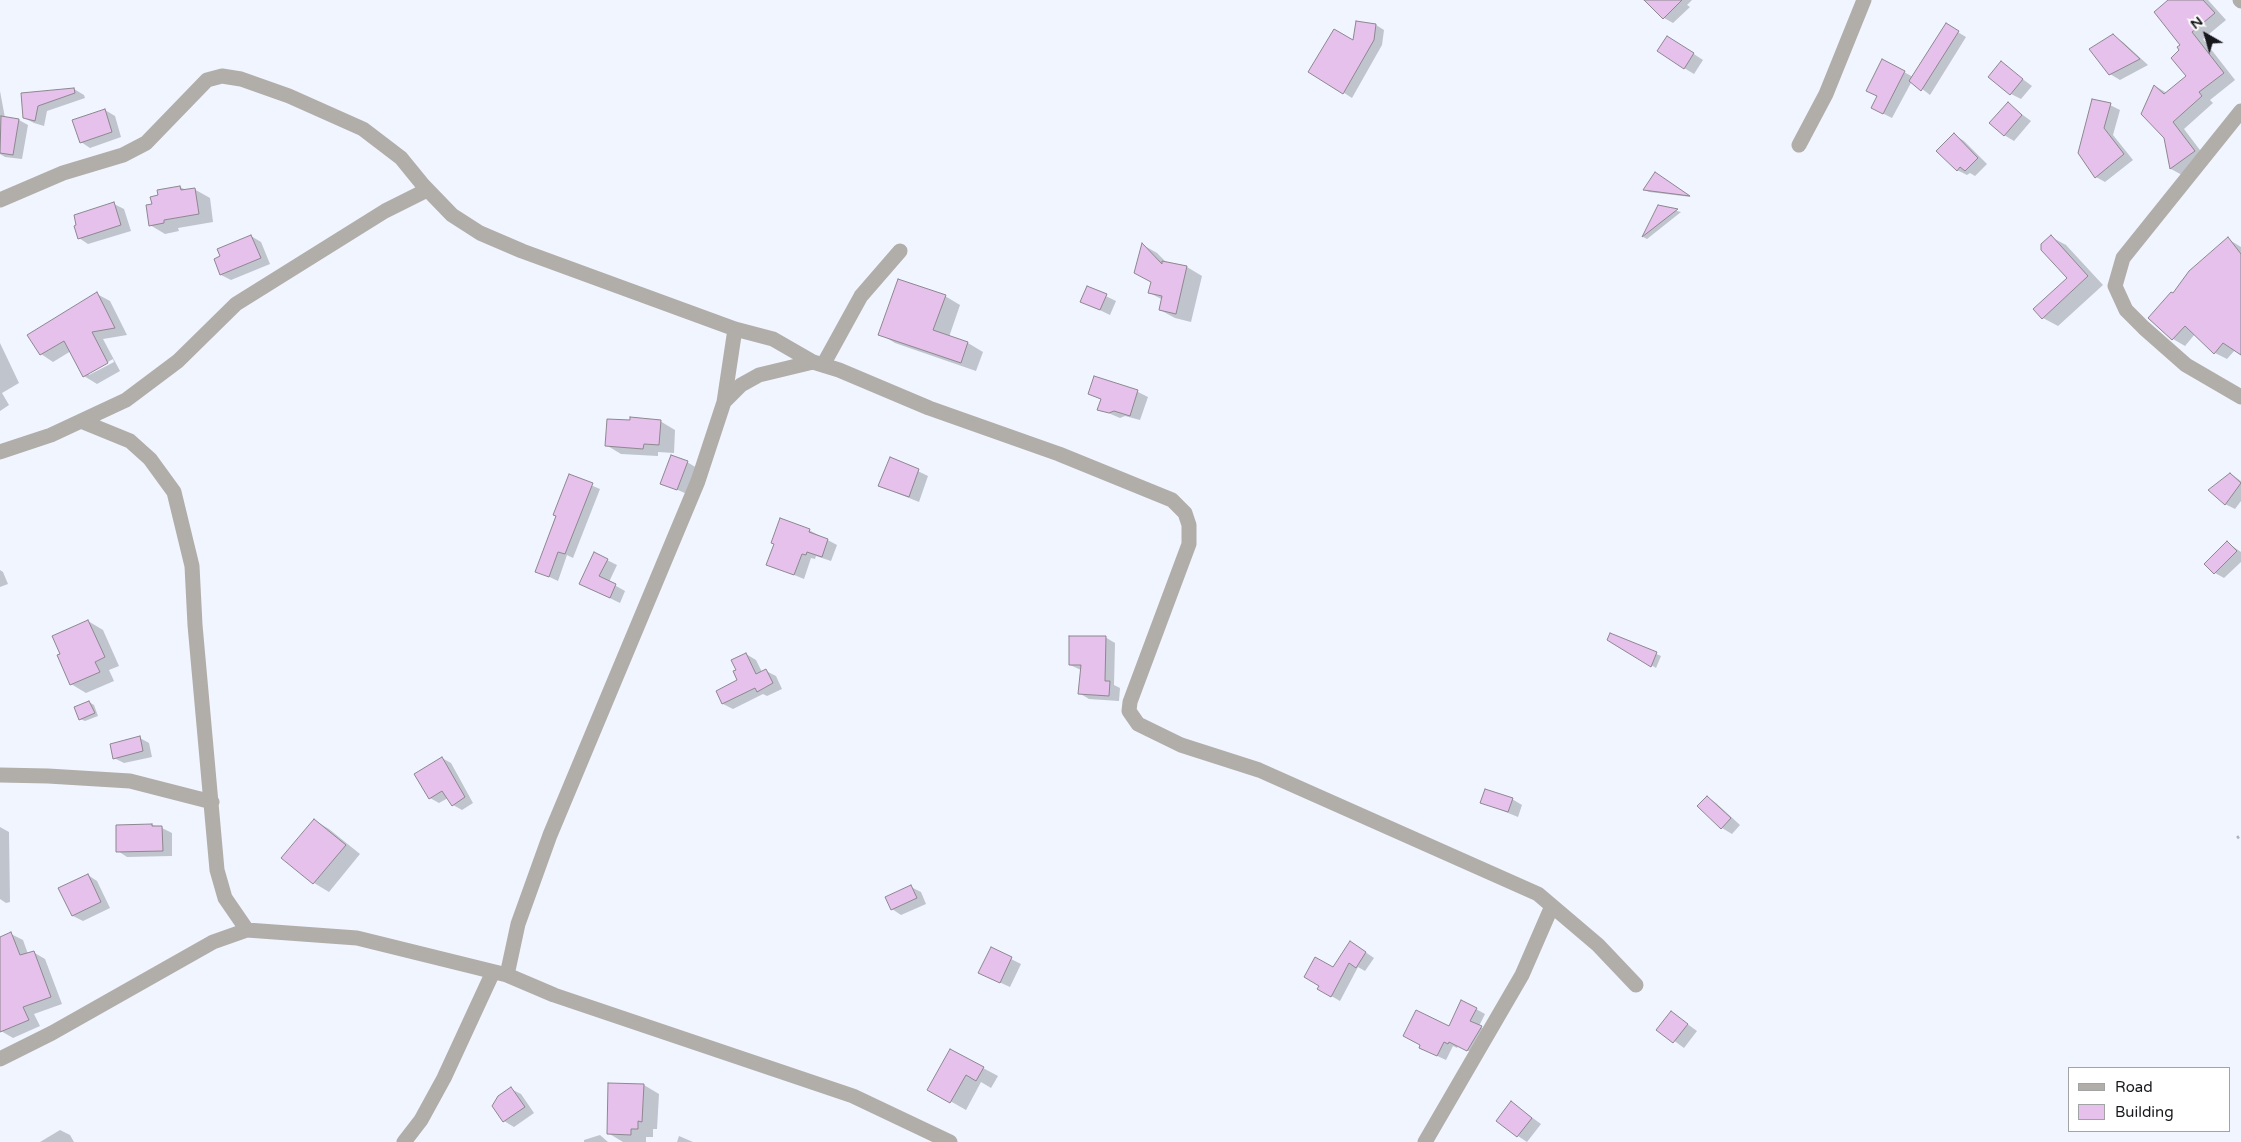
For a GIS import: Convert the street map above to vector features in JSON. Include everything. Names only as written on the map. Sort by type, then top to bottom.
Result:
[{"type":"street","points":[[1799,145],[1826,94],[1864,0]]},
{"type":"street","points":[[0,200],[64,173],[123,155],[146,143],[207,80],[222,76],[241,79],[289,96],[363,129],[401,158],[427,190],[452,215],[480,233],[522,251],[735,329],[773,339],[818,363],[929,408],[1059,454],[1147,488],[1172,500],[1185,513],[1189,544],[1130,702],[1129,711],[1138,724],[1181,745],[1259,770],[1538,894],[1598,945],[1636,985]]},
{"type":"street","points":[[2241,111],[2123,258],[2115,286],[2126,310],[2179,359],[2241,397]]},
{"type":"street","points":[[0,452],[51,435],[126,400],[178,361],[236,304],[385,211],[427,190]]},
{"type":"street","points":[[724,402],[741,385],[759,375],[818,363],[861,296],[900,251]]},
{"type":"street","points":[[404,1142],[421,1120],[500,973],[550,835],[698,481],[724,402],[735,329]]},
{"type":"street","points":[[81,421],[130,441],[150,459],[174,492],[192,566],[195,625],[217,870],[225,898],[247,930]]},
{"type":"street","points":[[0,775],[130,781],[212,802]]},
{"type":"street","points":[[1425,1142],[1522,974],[1552,906]]},
{"type":"street","points":[[0,1059],[52,1033],[213,942],[247,930],[357,938],[500,973],[554,995],[853,1096],[950,1142]]},
{"type":"building","points":[[1644,0],[1682,0],[1663,19]]},
{"type":"building","points":[[2168,0],[2203,0],[2215,13],[2192,32],[2224,73],[2199,92],[2202,96],[2173,122],[2195,151],[2170,169],[2164,138],[2141,114],[2154,85],[2164,94],[2186,76],[2171,58],[2179,50],[2177,47],[2180,45],[2154,12]]},
{"type":"building","points":[[1356,21],[1376,24],[1374,40],[1343,94],[1308,72],[1334,29],[1353,40]]},
{"type":"building","points":[[1946,23],[1959,31],[1921,91],[1909,81]]},
{"type":"building","points":[[2113,34],[2140,59],[2109,75],[2089,49]]},
{"type":"building","points":[[1667,36],[1694,53],[1684,69],[1657,51]]},
{"type":"building","points":[[1882,59],[1905,71],[1883,114],[1871,108],[1877,96],[1866,91]]},
{"type":"building","points":[[2001,61],[2023,79],[2010,95],[1988,77]]},
{"type":"building","points":[[74,88],[75,93],[38,106],[35,121],[23,118],[21,93]]},
{"type":"building","points":[[2092,99],[2111,103],[2104,128],[2124,154],[2095,178],[2078,153]]},
{"type":"building","points":[[2008,102],[2022,115],[2004,136],[1989,123]]},
{"type":"building","points":[[105,109],[112,132],[80,143],[72,120]]},
{"type":"building","points":[[1,116],[19,119],[13,155],[0,153]]},
{"type":"building","points":[[1954,133],[1978,158],[1965,171],[1960,167],[1957,171],[1936,151]]},
{"type":"building","points":[[1655,172],[1690,196],[1643,190]]},
{"type":"building","points":[[180,186],[181,190],[195,188],[199,214],[164,220],[164,223],[149,226],[146,205],[152,204],[150,197],[158,195],[157,190]]},
{"type":"building","points":[[114,202],[121,225],[78,239],[74,226],[76,225],[74,215]]},
{"type":"building","points":[[1658,205],[1678,209],[1642,237]]},
{"type":"building","points":[[251,235],[261,258],[220,275],[214,259],[220,256],[217,249]]},
{"type":"building","points":[[2051,235],[2088,276],[2042,319],[2033,309],[2067,278],[2041,250],[2041,244]]},
{"type":"building","points":[[2228,237],[2241,254],[2241,355],[2223,343],[2214,354],[2185,326],[2172,340],[2148,318],[2171,292],[2173,293],[2189,271]]},
{"type":"building","points":[[1142,243],[1162,264],[1162,261],[1187,266],[1176,314],[1159,310],[1162,296],[1148,293],[1151,282],[1134,273]]},
{"type":"building","points":[[898,279],[946,295],[933,330],[968,342],[961,363],[878,335]]},
{"type":"building","points":[[1087,286],[1107,294],[1100,310],[1080,302]]},
{"type":"building","points":[[97,292],[115,328],[92,332],[108,363],[83,377],[64,341],[40,355],[27,335]]},
{"type":"building","points":[[1094,376],[1138,390],[1130,416],[1114,411],[1109,413],[1097,410],[1101,399],[1088,394]]},
{"type":"building","points":[[630,417],[661,420],[659,445],[644,444],[643,449],[605,446],[607,419],[630,420]]},
{"type":"building","points":[[671,455],[688,461],[677,490],[660,484]]},
{"type":"building","points":[[890,457],[919,469],[909,497],[878,486]]},
{"type":"building","points":[[2230,473],[2241,483],[2225,505],[2208,490]]},
{"type":"building","points":[[569,474],[593,483],[565,554],[558,552],[549,577],[535,572],[556,516],[553,515]]},
{"type":"building","points":[[780,518],[810,529],[809,532],[828,539],[822,557],[807,552],[806,555],[802,554],[794,575],[766,565],[774,544],[771,543]]},
{"type":"building","points":[[2227,541],[2237,551],[2214,574],[2204,564]]},
{"type":"building","points":[[594,552],[608,559],[599,576],[616,584],[610,598],[579,584]]},
{"type":"building","points":[[88,620],[105,657],[95,662],[100,672],[70,685],[57,655],[60,654],[52,636]]},
{"type":"building","points":[[1610,633],[1657,652],[1651,667],[1607,640]]},
{"type":"building","points":[[1069,636],[1106,636],[1105,681],[1110,681],[1109,696],[1078,694],[1081,665],[1069,665]]},
{"type":"building","points":[[746,653],[756,674],[766,669],[773,683],[757,692],[755,688],[722,704],[716,691],[737,680],[733,671],[736,670],[731,660]]},
{"type":"building","points":[[89,701],[95,713],[79,720],[74,707]]},
{"type":"building","points":[[140,736],[143,751],[113,759],[110,744]]},
{"type":"building","points":[[442,757],[465,797],[452,806],[442,791],[429,799],[414,774]]},
{"type":"building","points":[[1485,789],[1513,798],[1508,812],[1480,803]]},
{"type":"building","points":[[1707,796],[1731,818],[1721,829],[1697,806]]},
{"type":"building","points":[[314,819],[346,845],[313,884],[281,858]]},
{"type":"building","points":[[152,824],[152,826],[162,826],[163,851],[116,852],[116,825]]},
{"type":"building","points":[[88,874],[101,902],[72,916],[58,888]]},
{"type":"building","points":[[911,885],[917,898],[891,910],[885,897]]},
{"type":"building","points":[[11,932],[20,955],[34,951],[51,997],[23,1007],[29,1020],[0,1032],[0,937]]},
{"type":"building","points":[[1350,941],[1366,952],[1356,968],[1349,963],[1331,997],[1317,989],[1319,986],[1304,977],[1315,957],[1333,967]]},
{"type":"building","points":[[991,947],[1012,957],[1000,983],[978,973]]},
{"type":"building","points":[[1461,1000],[1477,1008],[1470,1021],[1482,1026],[1467,1051],[1449,1042],[1448,1044],[1444,1042],[1437,1056],[1419,1048],[1420,1045],[1403,1036],[1416,1010],[1449,1026]]},
{"type":"building","points":[[1671,1011],[1688,1024],[1673,1043],[1656,1030]]},
{"type":"building","points":[[950,1049],[984,1067],[976,1081],[966,1075],[950,1103],[927,1090]]},
{"type":"building","points":[[608,1083],[644,1084],[642,1122],[638,1121],[638,1129],[631,1129],[631,1135],[607,1134]]},
{"type":"building","points":[[511,1087],[525,1107],[503,1122],[492,1106],[498,1096]]},
{"type":"building","points":[[1511,1101],[1532,1118],[1517,1137],[1496,1121]]}]
